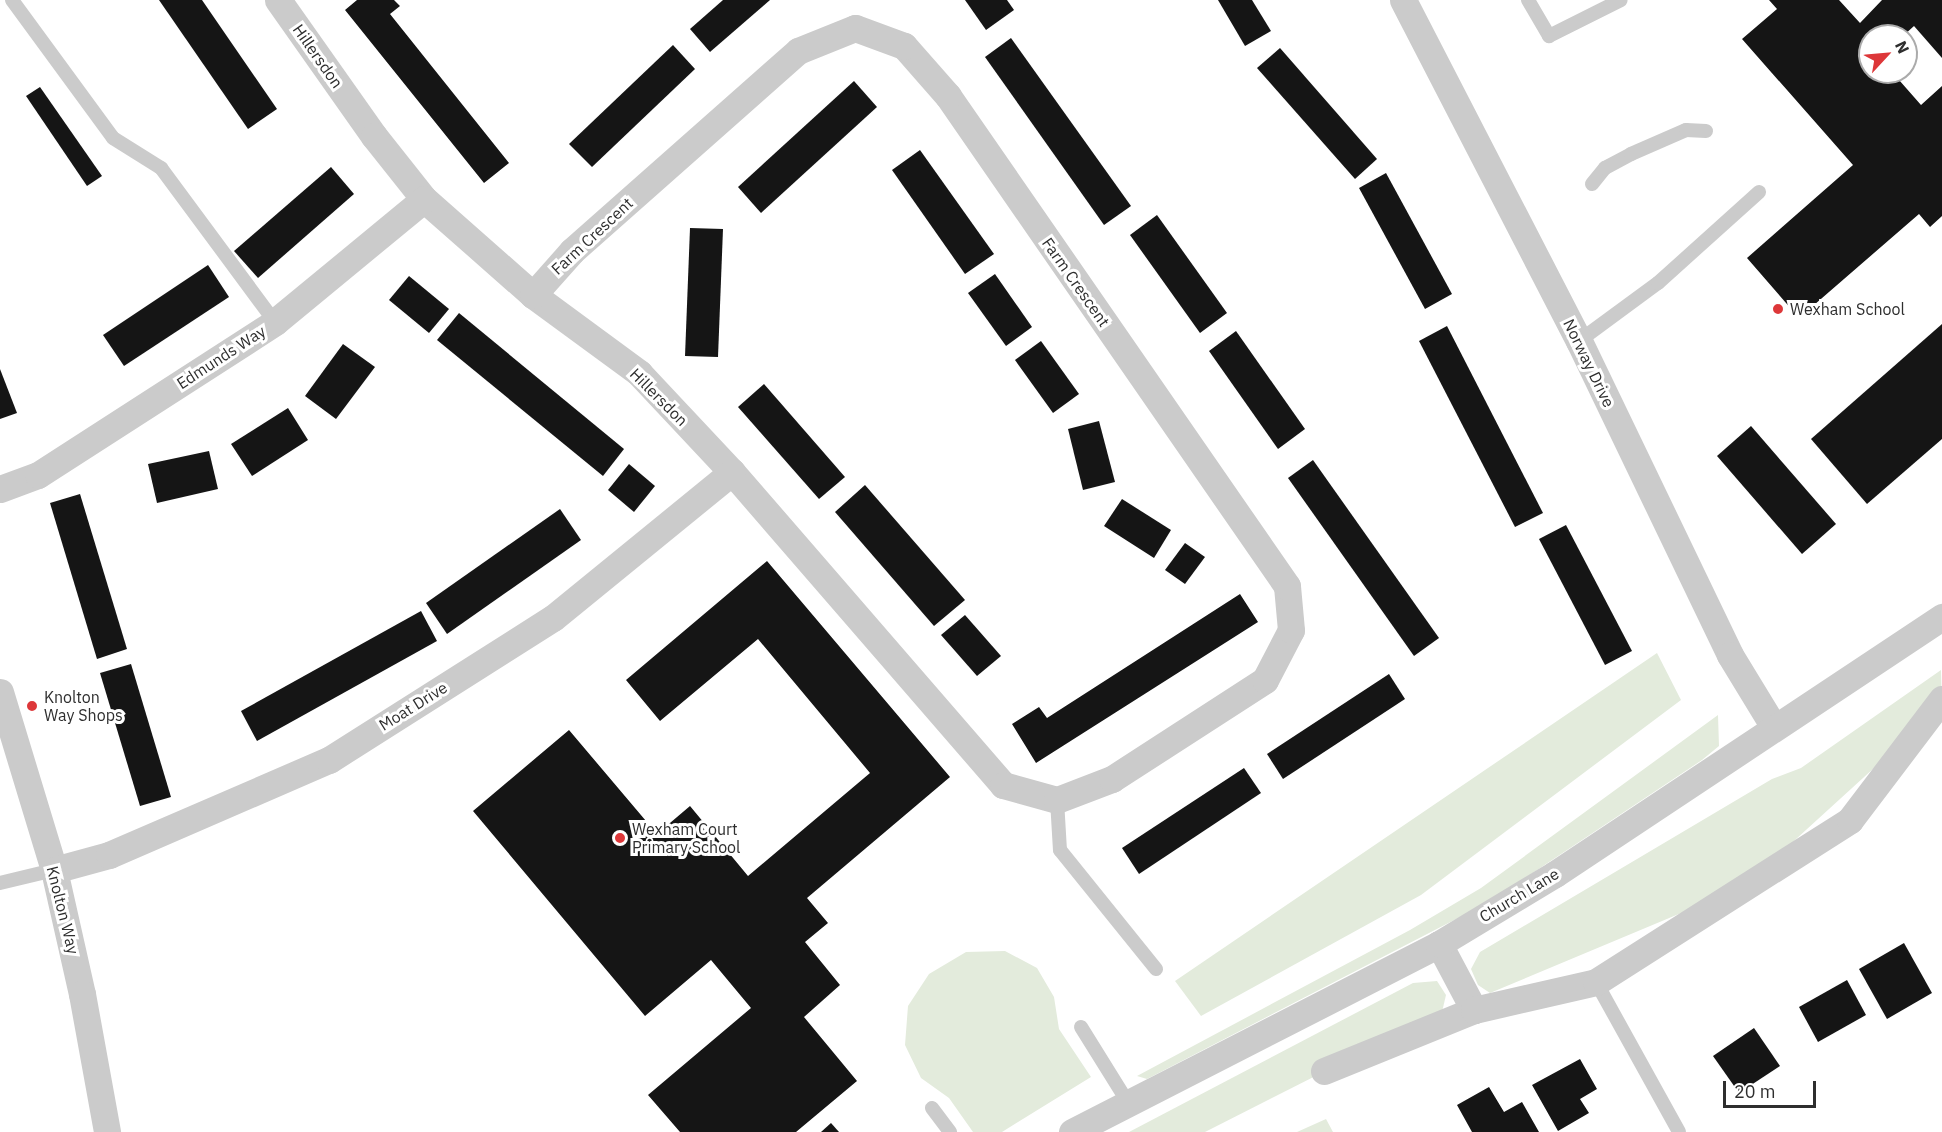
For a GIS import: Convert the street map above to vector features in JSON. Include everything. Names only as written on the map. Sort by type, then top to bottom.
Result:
[{"type":"street","name":"Hillersdon","points":[[278,0],[374,136],[424,199],[533,295],[639,373],[732,472],[1003,785],[1057,800]]},
{"type":"street","name":"Norway Drive","points":[[1405,1],[1579,341],[1730,655],[1774,727]]},
{"type":"street","name":"Farm Crescent","points":[[533,295],[572,251],[798,51],[855,28],[904,46],[948,96],[1287,586],[1291,630],[1265,680],[1112,779],[1057,800]]},
{"type":"street","name":"Edmunds Way","points":[[0,489],[38,475],[275,322],[424,199]]},
{"type":"street","name":"Moat Drive","points":[[54,870],[109,855],[329,760],[553,618],[732,472]]},
{"type":"street","name":"Church Lane","points":[[1072,1132],[1127,1101],[1439,944],[1555,874],[1942,617]]},
{"type":"street","name":"Knolton Way","points":[[0,692],[54,870],[82,994],[107,1132]]},
{"type":"street","points":[[1324,1071],[1474,1010],[1596,982],[1850,820],[1942,699]]},
{"type":"street","points":[[1439,944],[1474,1010]]},
{"type":"lane","points":[[12,0],[113,138],[161,168],[275,322]]},
{"type":"lane","points":[[1528,0],[1550,36],[1621,0]]},
{"type":"lane","points":[[1592,184],[1605,168],[1631,154],[1686,130],[1706,131]]},
{"type":"lane","points":[[1579,341],[1658,283],[1759,192]]},
{"type":"lane","points":[[1057,800],[1060,850],[1156,969]]},
{"type":"lane","points":[[0,883],[54,870]]},
{"type":"lane","points":[[1596,982],[1679,1132]]},
{"type":"lane","points":[[1081,1027],[1127,1101]]},
{"type":"lane","points":[[932,1108],[950,1132]]},
{"type":"green space","points":[[1657,653],[1681,700],[1421,895],[1201,1016],[1175,981]]},
{"type":"green space","points":[[1941,670],[1942,706],[1761,871],[1729,893],[1490,993],[1478,985],[1471,969],[1480,952],[1772,779],[1801,768]]},
{"type":"green space","points":[[1718,715],[1719,746],[1702,760],[1489,902],[1147,1079],[1137,1076],[1410,930],[1481,888]]},
{"type":"green space","points":[[1005,951],[1037,968],[1054,997],[1059,1029],[1091,1077],[1002,1132],[973,1132],[949,1098],[921,1078],[905,1045],[908,1006],[929,974],[966,952]]},
{"type":"green space","points":[[1437,981],[1446,995],[1442,1012],[1205,1132],[1129,1132],[1413,983]]},
{"type":"green space","points":[[1326,1119],[1333,1132],[1297,1132]]},
{"type":"building","points":[[159,0],[202,0],[277,109],[248,129]]},
{"type":"building","points":[[357,0],[394,0],[400,6],[390,14],[509,163],[484,183],[345,10]]},
{"type":"building","points":[[723,0],[770,0],[710,52],[690,29]]},
{"type":"building","points":[[965,0],[1007,0],[1014,10],[986,30]]},
{"type":"building","points":[[1218,0],[1252,0],[1271,31],[1245,46]]},
{"type":"building","points":[[1769,0],[1839,0],[1860,23],[1882,0],[1942,0],[1942,58],[1918,31],[1918,24],[1858,24],[1858,84],[1903,84],[1921,105],[1942,86],[1942,216],[1930,227],[1919,214],[1799,318],[1747,258],[1853,165],[1742,39],[1777,9]]},
{"type":"building","points":[[1011,38],[1131,206],[1104,225],[985,57]]},
{"type":"building","points":[[673,45],[695,69],[592,167],[569,144]]},
{"type":"building","points":[[1280,48],[1377,159],[1355,179],[1257,68]]},
{"type":"building","points":[[854,81],[877,107],[761,213],[738,187]]},
{"type":"building","points":[[40,87],[102,176],[87,186],[26,96]]},
{"type":"building","points":[[920,150],[994,254],[965,274],[892,170]]},
{"type":"building","points":[[331,167],[354,194],[258,278],[234,251]]},
{"type":"building","points":[[1386,173],[1452,294],[1425,309],[1359,188]]},
{"type":"building","points":[[1157,215],[1227,313],[1200,333],[1130,235]]},
{"type":"building","points":[[690,228],[723,229],[718,357],[685,356]]},
{"type":"building","points":[[208,265],[229,297],[124,366],[103,335]]},
{"type":"building","points":[[995,274],[1032,327],[1006,346],[968,293]]},
{"type":"building","points":[[409,276],[449,309],[429,333],[389,300]]},
{"type":"building","points":[[459,313],[624,449],[603,476],[437,340]]},
{"type":"building","points":[[1942,324],[1942,439],[1867,504],[1811,439]]},
{"type":"building","points":[[1447,326],[1543,513],[1515,527],[1419,341]]},
{"type":"building","points":[[1236,331],[1305,429],[1278,449],[1209,351]]},
{"type":"building","points":[[1041,341],[1079,394],[1053,413],[1015,360]]},
{"type":"building","points":[[343,344],[375,367],[336,419],[305,396]]},
{"type":"building","points":[[0,369],[17,413],[0,419]]},
{"type":"building","points":[[764,384],[845,477],[819,499],[738,407]]},
{"type":"building","points":[[288,408],[308,440],[252,476],[231,444]]},
{"type":"building","points":[[1099,421],[1115,482],[1083,490],[1068,429]]},
{"type":"building","points":[[1751,426],[1836,524],[1802,554],[1717,456]]},
{"type":"building","points":[[209,451],[218,489],[157,503],[148,464]]},
{"type":"building","points":[[1313,460],[1439,638],[1414,656],[1288,478]]},
{"type":"building","points":[[629,464],[655,486],[634,512],[608,490]]},
{"type":"building","points":[[865,485],[965,600],[934,626],[835,512]]},
{"type":"building","points":[[80,494],[127,649],[97,659],[50,503]]},
{"type":"building","points":[[1122,499],[1171,530],[1154,558],[1104,526]]},
{"type":"building","points":[[560,509],[581,540],[447,634],[426,603]]},
{"type":"building","points":[[1566,525],[1632,651],[1605,665],[1539,539]]},
{"type":"building","points":[[1185,543],[1205,557],[1185,584],[1165,570]]},
{"type":"building","points":[[767,561],[950,777],[807,898],[828,923],[805,942],[840,985],[804,1017],[857,1081],[796,1132],[680,1132],[648,1095],[751,1008],[711,960],[645,1016],[473,811],[569,730],[657,834],[690,806],[748,876],[870,773],[758,639],[660,721],[626,680]]},
{"type":"building","points":[[1240,594],[1258,622],[1036,763],[1012,724],[1039,707],[1047,718]]},
{"type":"building","points":[[421,611],[437,641],[257,741],[241,711]]},
{"type":"building","points":[[965,615],[1001,656],[977,676],[941,635]]},
{"type":"building","points":[[131,664],[171,797],[140,806],[100,673]]},
{"type":"building","points":[[1389,674],[1405,699],[1283,779],[1267,754]]},
{"type":"building","points":[[1244,768],[1261,793],[1139,874],[1122,848]]},
{"type":"building","points":[[1904,943],[1932,993],[1887,1019],[1859,969]]},
{"type":"building","points":[[1847,980],[1866,1015],[1818,1042],[1799,1007]]},
{"type":"building","points":[[1754,1028],[1780,1066],[1739,1093],[1713,1056]]},
{"type":"building","points":[[1580,1059],[1597,1089],[1580,1099],[1589,1113],[1558,1131],[1532,1085]]},
{"type":"building","points":[[1489,1087],[1504,1112],[1522,1102],[1539,1132],[1472,1132],[1457,1105]]},
{"type":"building","points":[[831,1123],[839,1132],[821,1132]]},
{"type":"place","name":"Wexham School","points":[[1778,309]]},
{"type":"place","name":"Knolton Way Shops","points":[[32,706]]},
{"type":"place","name":"Wexham Court Primary School","points":[[620,838]]}]
